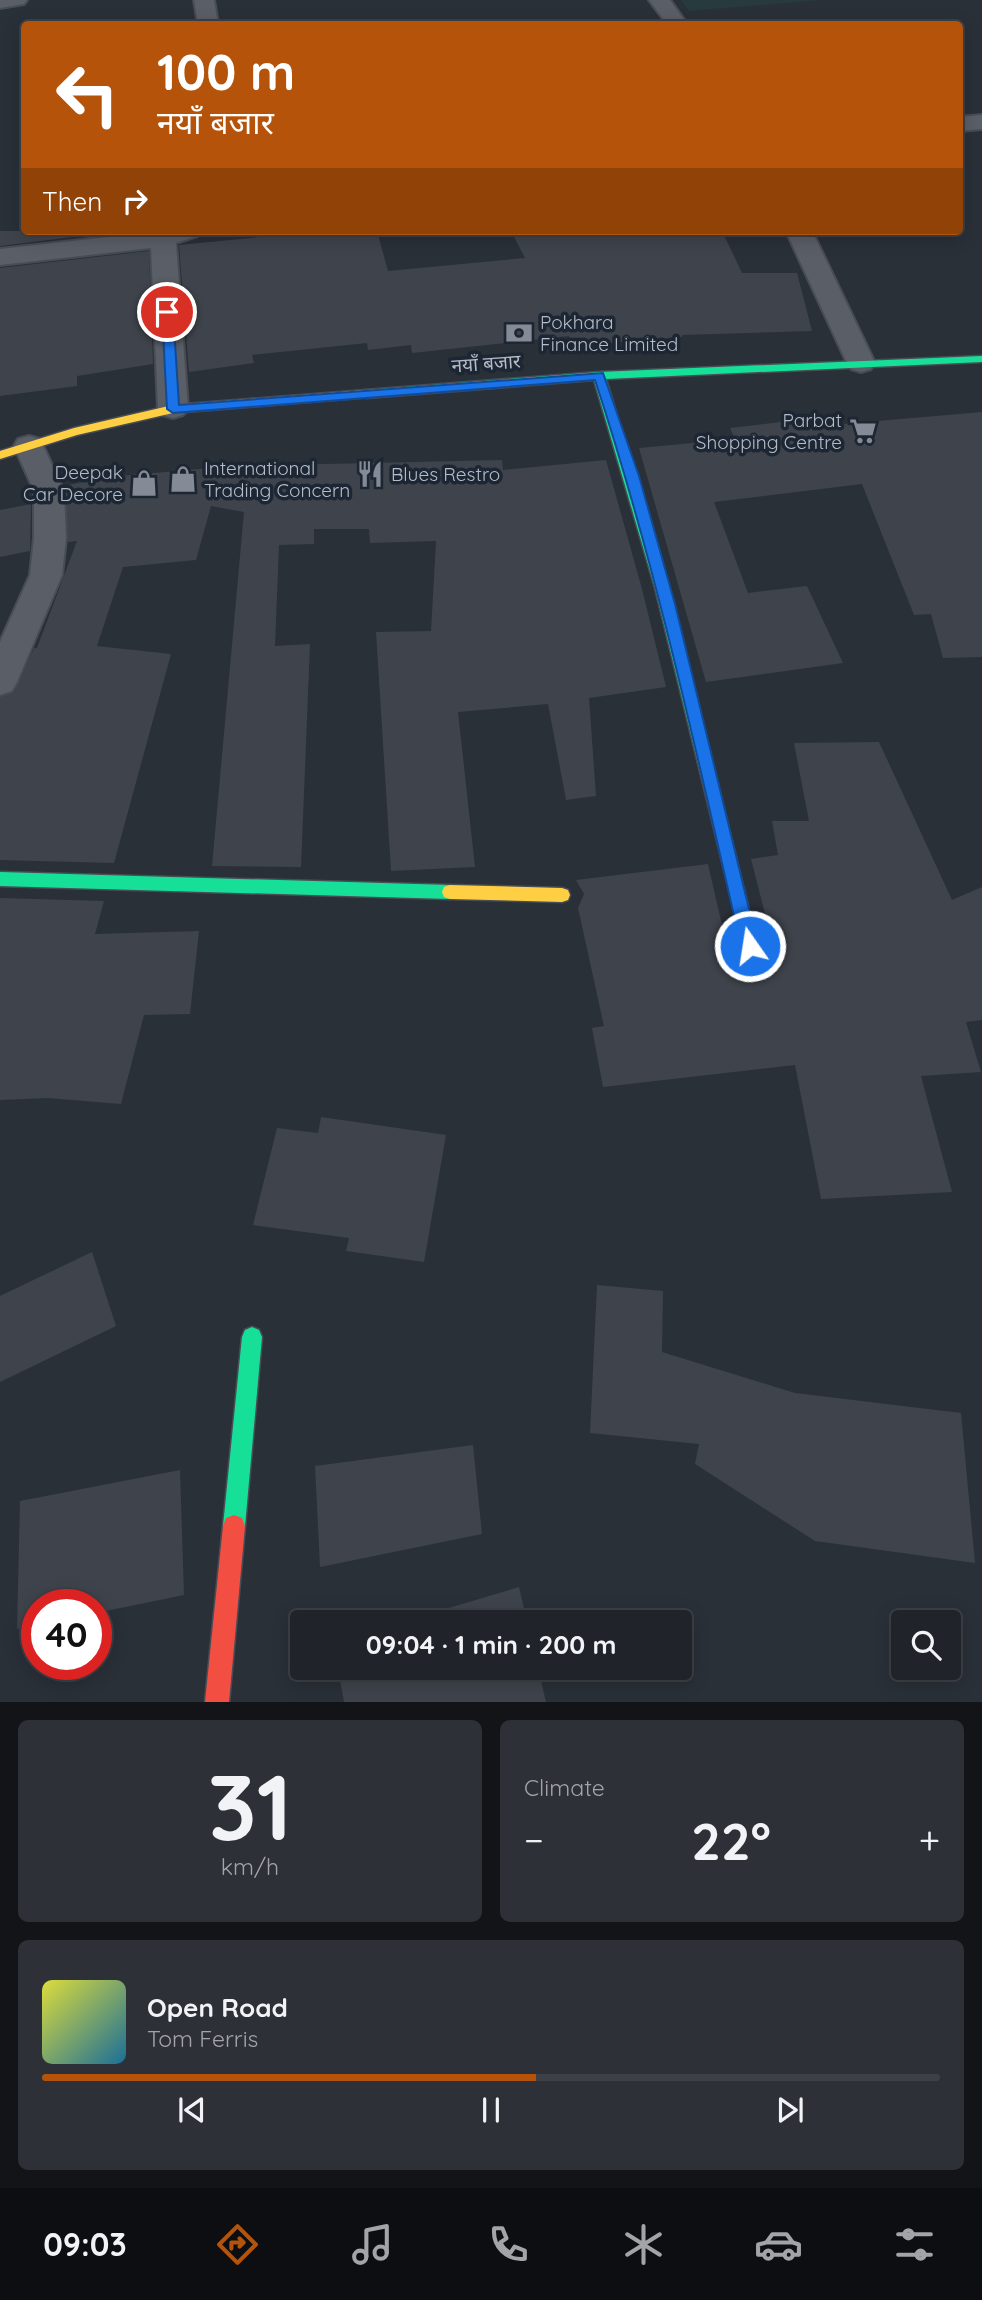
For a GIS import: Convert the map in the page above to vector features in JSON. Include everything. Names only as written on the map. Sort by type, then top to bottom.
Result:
[{"type":"street","points":[[0,2],[17,0]]},
{"type":"street","points":[[204,0],[208,21]]},
{"type":"street","points":[[659,0],[675,21]]},
{"type":"street","points":[[963,124],[982,122]]},
{"type":"street","points":[[0,257],[175,235],[173,409]]},
{"type":"street","points":[[801,235],[860,363]]},
{"type":"street","name":"नयाँ बजार","points":[[15,451],[74,432],[173,409],[599,376],[982,359]]},
{"type":"street","points":[[599,376],[632,476],[668,604],[750,946]]},
{"type":"street","points":[[0,682],[46,575],[50,538],[49,491],[15,451]]},
{"type":"street","points":[[0,879],[562,895]]},
{"type":"street","points":[[217,1702],[252,1337]]},
{"type":"green space","points":[[681,0],[822,0],[689,11]]},
{"type":"building","points":[[0,231],[21,231],[21,235],[89,235],[0,246]]},
{"type":"building","points":[[280,235],[378,235],[388,271],[525,258],[513,235],[724,235],[742,273],[797,273],[812,331],[682,335],[572,346],[569,336],[412,353],[411,345],[368,350],[367,343],[252,355],[254,363],[189,372],[179,245]]},
{"type":"building","points":[[149,251],[153,364],[77,376],[77,386],[0,396],[0,268]]},
{"type":"building","points":[[982,412],[982,657],[943,658],[931,614],[914,615],[862,484],[714,502],[748,593],[807,586],[843,663],[706,682],[639,448],[735,439],[730,428],[815,418],[820,426]]},
{"type":"building","points":[[502,460],[503,470],[606,460],[666,687],[589,698],[596,796],[566,800],[548,704],[458,712],[475,867],[391,871],[376,632],[431,631],[436,541],[370,543],[369,529],[314,529],[314,544],[279,545],[275,646],[310,644],[301,867],[212,866],[244,512],[211,506],[196,560],[123,567],[97,646],[171,654],[114,863],[0,860],[0,697],[14,692],[34,648],[37,648],[77,541],[68,542],[64,486],[107,477],[282,462],[282,465]]},
{"type":"building","points":[[31,504],[30,551],[0,557],[0,510]]},
{"type":"building","points":[[879,742],[952,900],[982,887],[982,1020],[966,1022],[981,1072],[921,1076],[952,1192],[821,1199],[795,1065],[603,1087],[592,1028],[604,1026],[578,908],[584,894],[576,880],[708,864],[727,947],[734,959],[749,966],[765,960],[773,945],[751,859],[778,855],[772,821],[809,821],[794,743]]},
{"type":"building","points":[[0,898],[104,901],[95,934],[199,931],[190,1014],[144,1015],[121,1104],[48,1098],[0,1100]]},
{"type":"building","points":[[321,1117],[446,1135],[424,1262],[346,1251],[349,1238],[253,1225],[277,1128],[318,1133]]},
{"type":"building","points":[[92,1252],[116,1326],[0,1382],[0,1296]]},
{"type":"building","points":[[597,1285],[663,1291],[662,1352],[795,1393],[961,1413],[975,1563],[815,1541],[695,1464],[699,1444],[590,1433]]},
{"type":"building","points":[[473,1445],[482,1534],[320,1567],[315,1466]]},
{"type":"building","points":[[180,1470],[184,1595],[112,1610],[112,1589],[21,1589],[21,1628],[17,1629],[20,1501]]},
{"type":"building","points":[[519,1587],[524,1610],[442,1610]]},
{"type":"building","points":[[340,1680],[541,1680],[546,1702],[344,1702]]},
{"type":"traffic: fast","points":[[366,394],[599,376],[982,359]]},
{"type":"traffic: fast","points":[[599,376],[662,588],[750,946]]},
{"type":"traffic: fast","points":[[0,879],[450,892]]},
{"type":"traffic: fast","points":[[234,1526],[252,1337]]},
{"type":"traffic: slow","points":[[0,455],[74,432],[173,409],[366,394]]},
{"type":"traffic: slow","points":[[450,892],[562,895]]},
{"type":"traffic: jam","points":[[217,1702],[234,1526]]},
{"type":"place","name":"Pokhara Finance Limited","points":[[519,333]]},
{"type":"place","name":"Parbat Shopping Centre","points":[[863,431]]},
{"type":"place","name":"Blues Restro","points":[[370,474]]},
{"type":"place","name":"International Trading Concern","points":[[183,479]]},
{"type":"place","name":"Deepak Car Decore","points":[[144,483]]},
{"type":"route","points":[[167,312],[173,409],[599,376],[632,476],[668,604],[750,946]]}]
